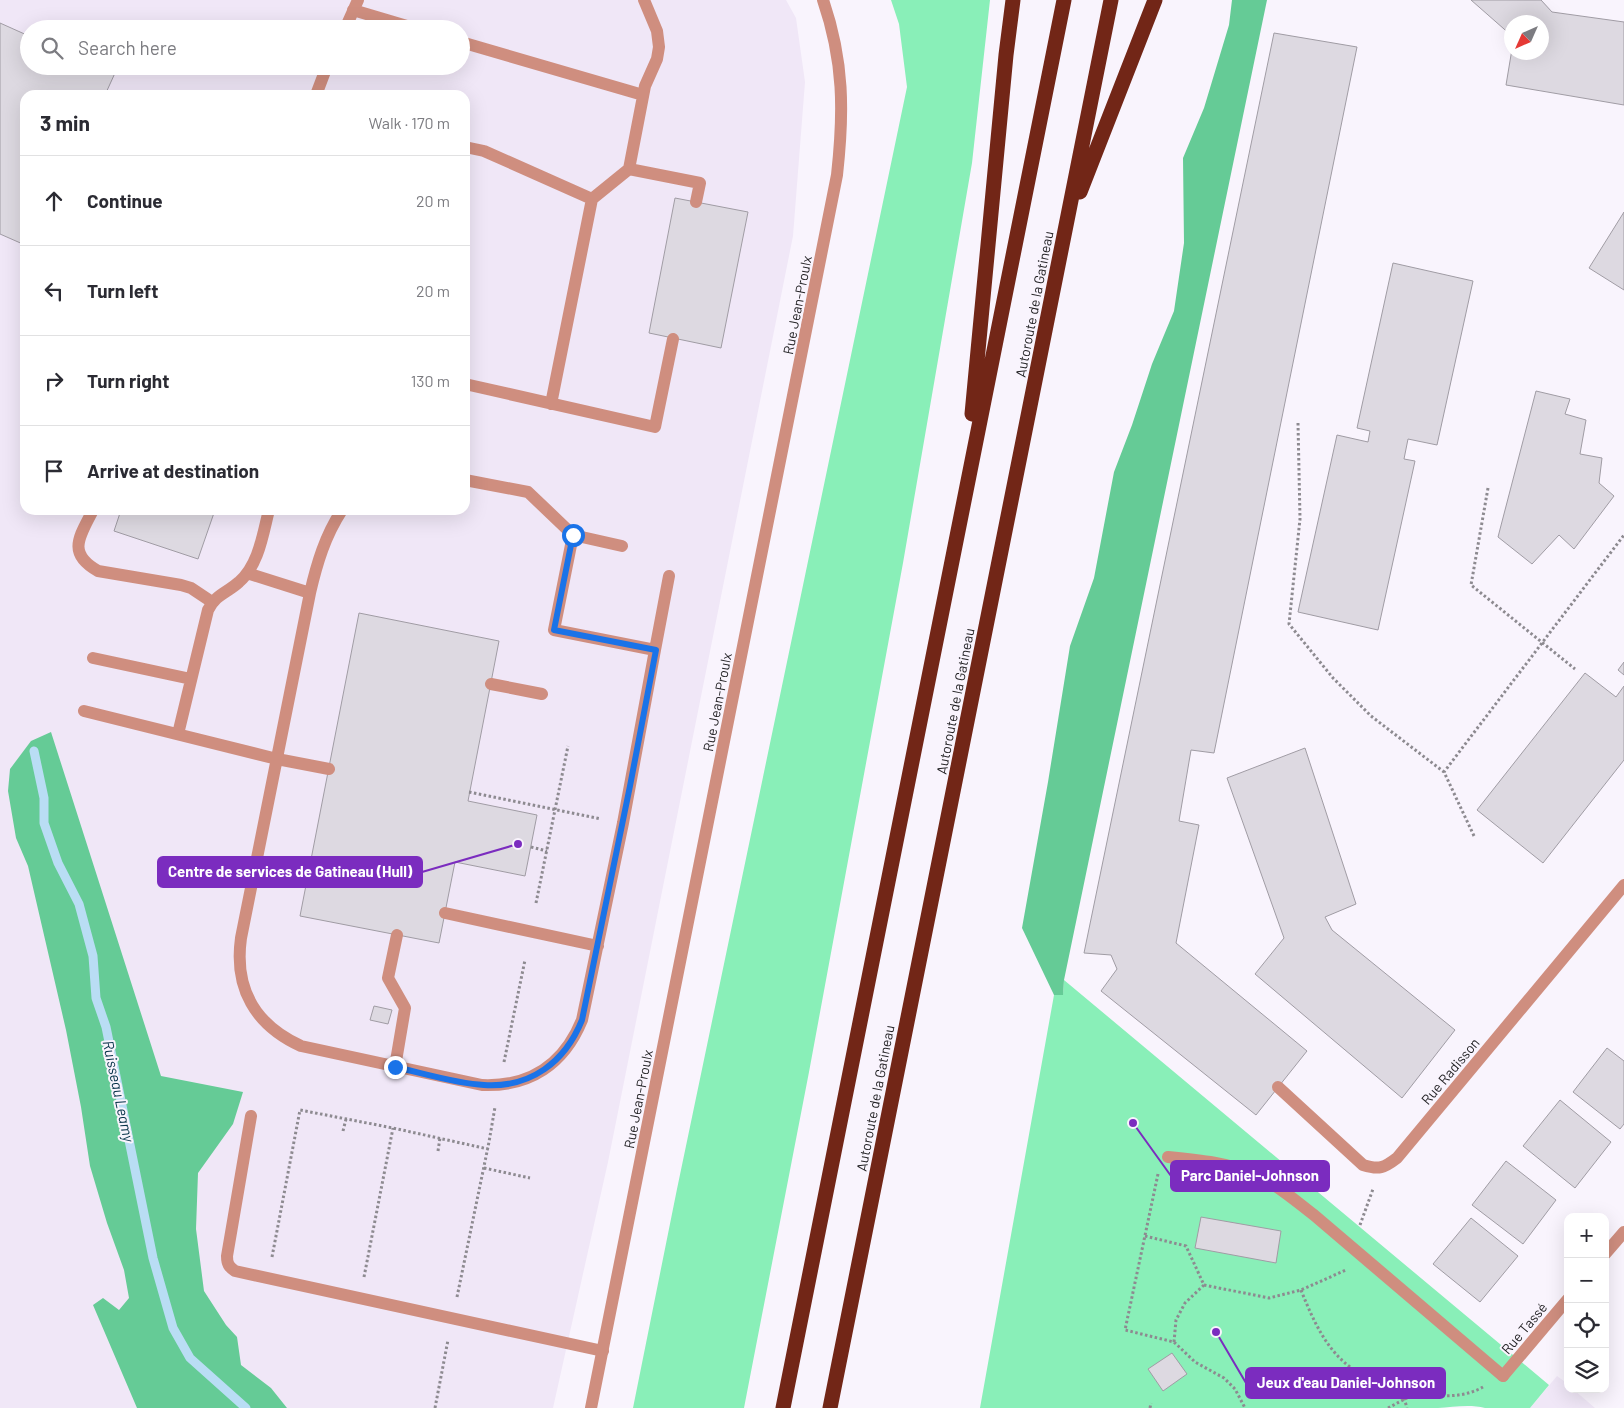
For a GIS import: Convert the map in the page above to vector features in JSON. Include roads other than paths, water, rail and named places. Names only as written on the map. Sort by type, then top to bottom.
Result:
[{"type":"highway","points":[[965,492],[1006,55],[1013,0]]},
{"type":"highway","points":[[783,1408],[1064,0]]},
{"type":"highway","name":"Autoroute de la Gatineau","points":[[830,1408],[1112,0]]},
{"type":"highway","points":[[1065,231],[1155,0]]},
{"type":"street","points":[[551,404],[592,199],[629,169],[645,86],[657,59],[659,47],[657,31],[644,0]]},
{"type":"street","name":"Rue Jean-Proulx","points":[[592,1408],[837,175],[841,130],[840,67],[833,30],[823,0]]},
{"type":"street","points":[[349,20],[356,5],[394,20]]},
{"type":"street","points":[[470,45],[643,95]]},
{"type":"street","points":[[318,90],[324,75]]},
{"type":"street","points":[[470,148],[484,152],[592,199]]},
{"type":"street","points":[[629,169],[700,183],[696,202]]},
{"type":"street","points":[[470,385],[655,427],[673,338]]},
{"type":"street","points":[[470,481],[528,492],[573,535],[622,546]]},
{"type":"street","points":[[90,515],[78,545],[78,552],[88,565],[98,571],[191,588],[212,602]]},
{"type":"street","points":[[178,734],[208,610],[217,596],[240,582],[247,573],[260,545],[268,515]]},
{"type":"street","points":[[339,515],[324,542],[316,564],[310,593],[240,938],[239,962],[243,986],[248,998],[261,1018],[279,1034],[301,1046],[470,1083],[495,1086],[520,1081],[543,1070],[563,1053],[577,1032],[582,1020],[669,576]]},
{"type":"street","points":[[573,535],[554,630],[656,650]]},
{"type":"street","points":[[247,573],[310,593]]},
{"type":"street","points":[[93,658],[191,679]]},
{"type":"street","points":[[491,684],[542,694]]},
{"type":"street","points":[[84,711],[277,759],[329,769]]},
{"type":"street","name":"Rue Radisson","points":[[1278,1088],[1363,1166],[1374,1168],[1386,1167],[1397,1158],[1624,885]]},
{"type":"street","points":[[445,913],[598,946]]},
{"type":"street","points":[[395,1067],[405,1008],[388,978],[397,935]]},
{"type":"street","points":[[251,1116],[227,1256],[227,1263],[235,1272],[603,1351]]},
{"type":"street","name":"Rue Tassé","points":[[1168,1157],[1202,1160],[1232,1166],[1260,1177],[1301,1205],[1503,1376],[1565,1303]]},
{"type":"street","points":[[1609,1249],[1624,1232]]},
{"type":"waterway","name":"Ruisseau Leamy","points":[[34,751],[44,798],[44,823],[58,863],[79,904],[93,956],[96,998],[106,1027],[153,1258],[173,1328],[190,1358],[246,1408]]},
{"type":"place","name":"Centre de services de Gatineau (Hull)","points":[[518,844]]},
{"type":"place","name":"Parc Daniel-Johnson","points":[[1133,1123]]},
{"type":"place","name":"Jeux d'eau Daniel-Johnson","points":[[1216,1332]]}]
